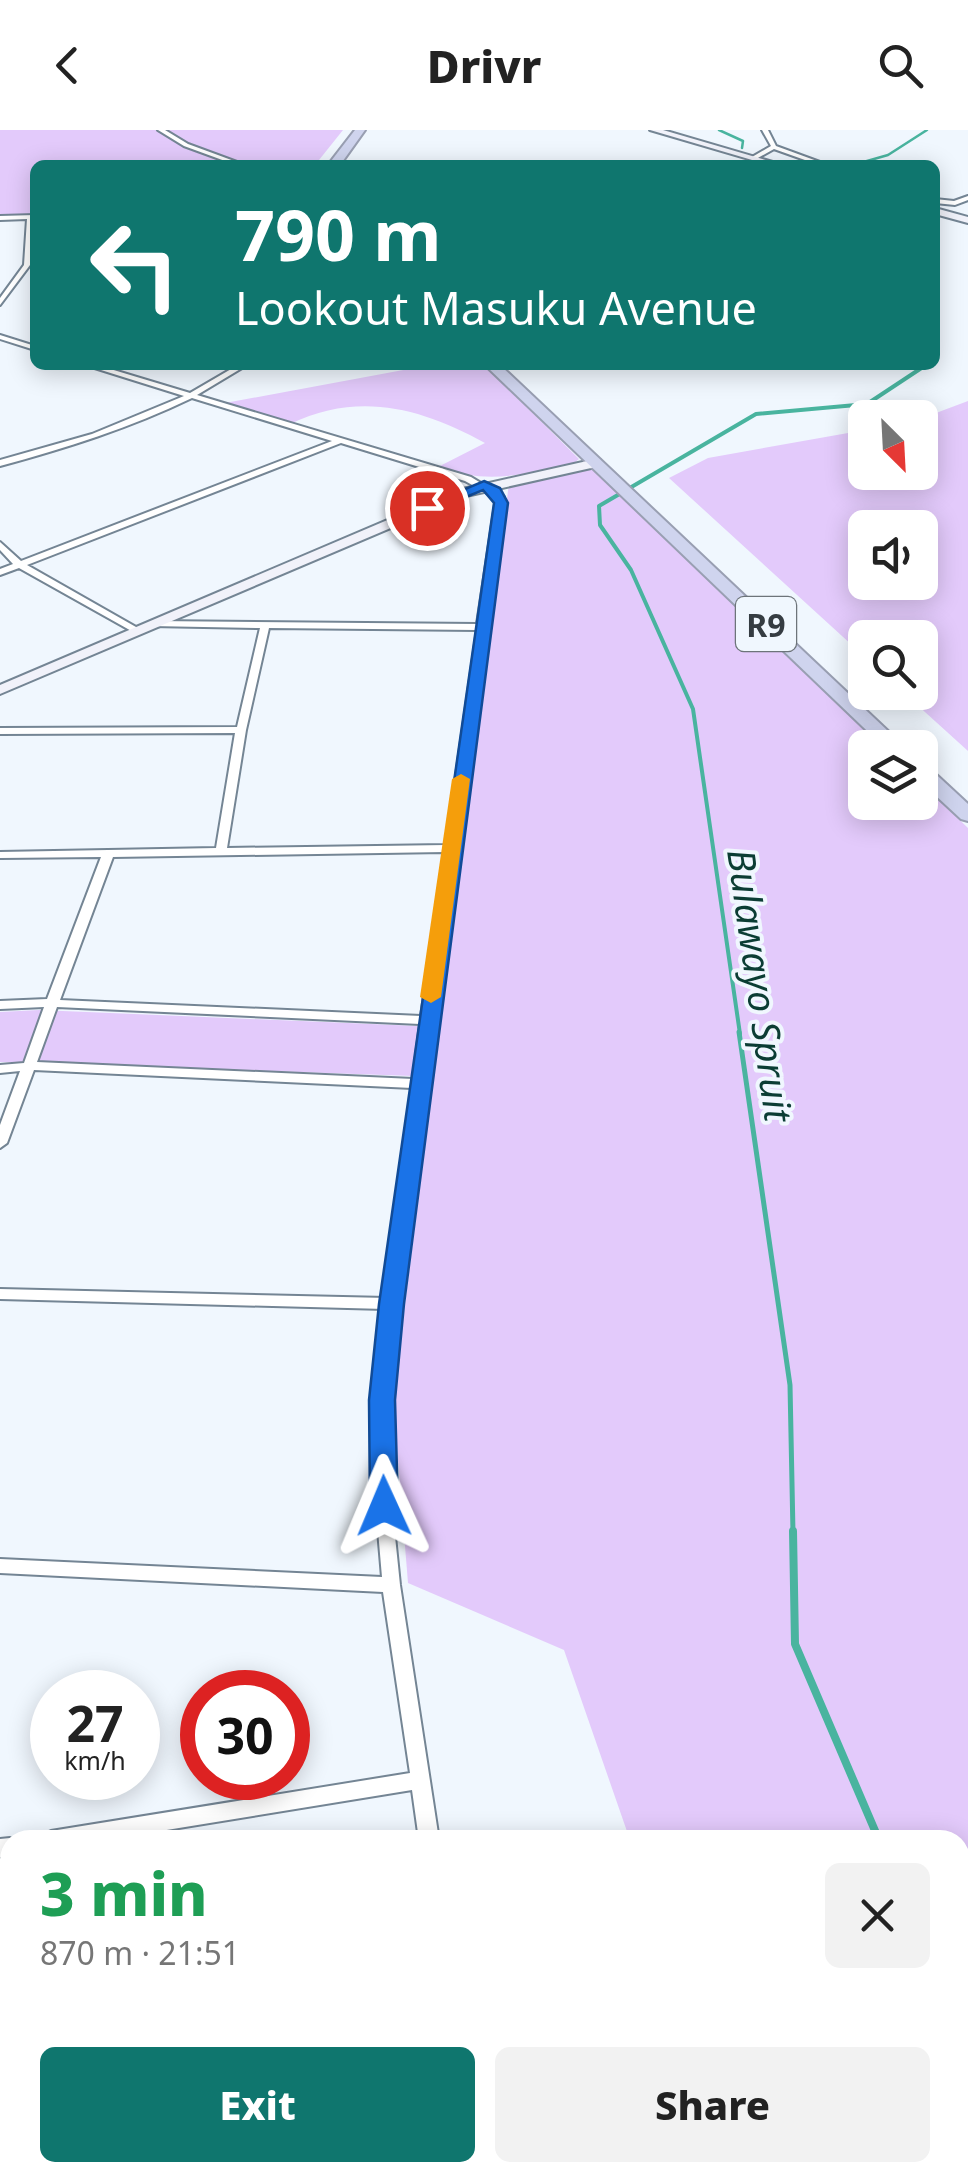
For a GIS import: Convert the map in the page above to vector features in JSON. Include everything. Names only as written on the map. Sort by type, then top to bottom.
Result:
[{"type":"highway","points":[[326,160],[348,130]]},
{"type":"highway","points":[[338,160],[360,130]]},
{"type":"highway","name":"R9","points":[[497,370],[877,730]]},
{"type":"highway","points":[[938,787],[968,815]]},
{"type":"street","points":[[160,130],[186,145],[228,160]]},
{"type":"street","points":[[654,130],[761,160]]},
{"type":"street","points":[[765,130],[774,147],[812,160]]},
{"type":"street","points":[[754,158],[774,147]]},
{"type":"street","points":[[940,201],[968,198]]},
{"type":"street","points":[[940,212],[968,220]]},
{"type":"street","points":[[0,218],[30,217]]},
{"type":"street","points":[[0,303],[27,265],[30,236]]},
{"type":"street","points":[[0,337],[30,346]]},
{"type":"street","points":[[106,370],[484,485],[494,491],[501,503],[427,1020],[382,1400],[384,1506],[391,1586],[428,1830]]},
{"type":"street","points":[[0,463],[85,438],[194,396],[236,370]]},
{"type":"street","points":[[3,570],[339,441]]},
{"type":"street","points":[[0,690],[484,485],[596,463]]},
{"type":"street","points":[[0,544],[20,564],[138,631]]},
{"type":"street","points":[[154,624],[482,628]]},
{"type":"street","points":[[220,853],[241,730],[266,626]]},
{"type":"street","points":[[0,732],[241,730]]},
{"type":"street","points":[[0,855],[452,848]]},
{"type":"street","points":[[0,1143],[32,1066],[50,1004],[108,854]]},
{"type":"street","points":[[0,1005],[427,1020]]},
{"type":"street","points":[[0,1070],[32,1066],[421,1084]]},
{"type":"street","points":[[0,1294],[391,1304]]},
{"type":"street","points":[[0,1566],[391,1586]]},
{"type":"street","points":[[112,1830],[419,1780]]},
{"type":"shaded area","points":[[0,130],[343,130],[319,160],[30,160],[30,215],[0,217]]},
{"type":"shaded area","points":[[403,370],[489,370],[579,459],[573,464],[520,474],[474,476],[436,468],[485,443],[413,413],[365,406],[341,408],[290,424],[225,403]]},
{"type":"shaded area","points":[[968,401],[968,751],[923,710],[938,710],[938,620],[848,620],[848,641],[669,478],[708,458],[848,433],[848,490],[938,490],[938,412]]},
{"type":"shaded area","points":[[592,468],[866,730],[848,730],[848,820],[938,820],[938,799],[968,828],[968,1830],[627,1830],[564,1650],[408,1583],[393,1399],[509,483]]},
{"type":"shaded area","points":[[39,1010],[418,1026],[413,1076],[0,1062],[0,1012]]},
{"type":"waterway","points":[[719,130],[743,141],[742,148]]},
{"type":"waterway","name":"Bulawayo Spruit","points":[[870,160],[888,155],[927,130]]},
{"type":"waterway","name":"Bulawayo Spruit","points":[[740,1034],[693,709],[631,570],[600,525],[599,506],[756,414],[867,404],[918,370]]},
{"type":"waterway","name":"Bulawayo Spruit","points":[[739,1032],[790,1385],[793,1533]]},
{"type":"waterway","name":"Bulawayo Spruit","points":[[793,1531],[795,1644],[875,1830]]},
{"type":"slow traffic","points":[[431,997],[461,779]]},
{"type":"route","points":[[384,1506],[382,1400],[391,1304],[501,503],[500,497],[484,485],[427,508]]}]
